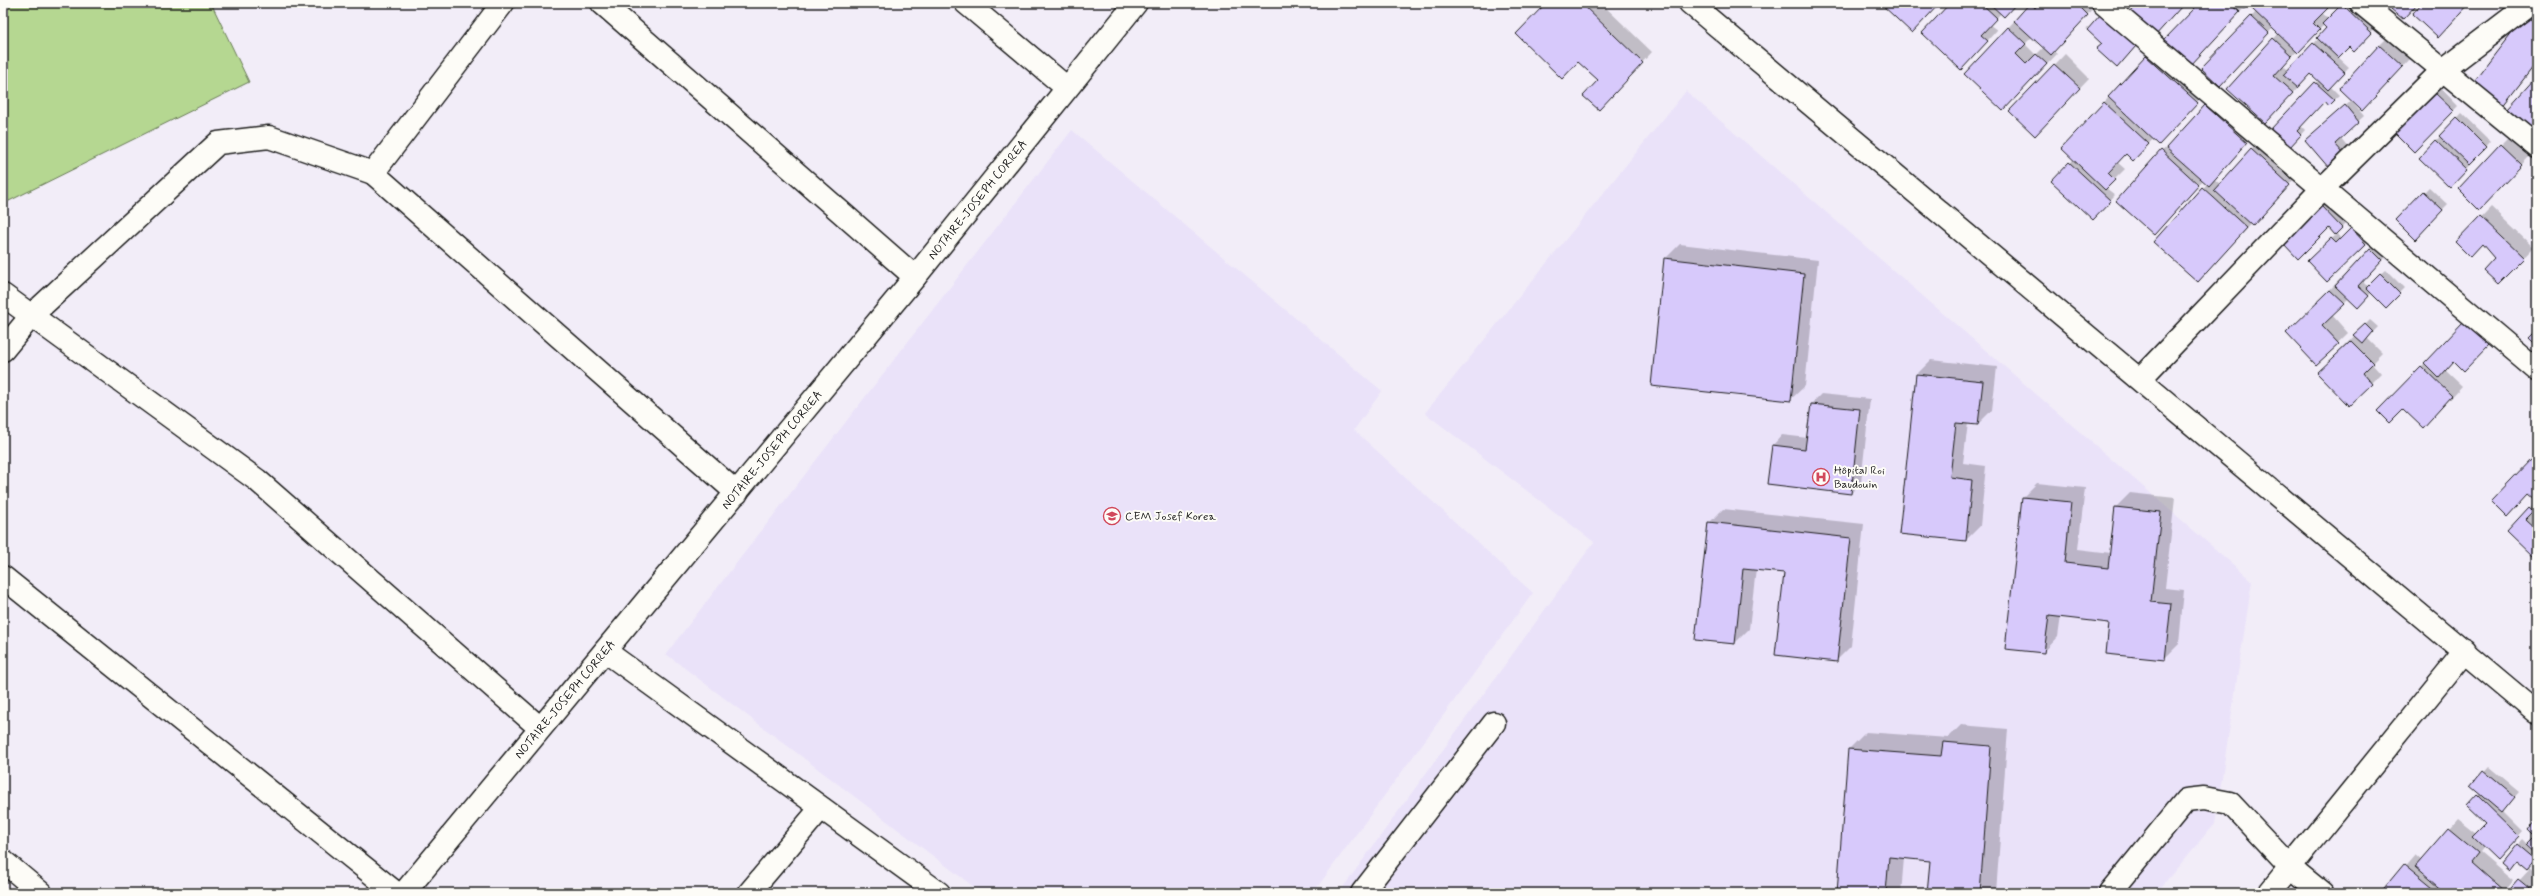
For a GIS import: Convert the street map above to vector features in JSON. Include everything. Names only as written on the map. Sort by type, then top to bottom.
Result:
[{"type":"street","points":[[373,173],[503,3]]},
{"type":"street","points":[[602,3],[915,276]]},
{"type":"street","points":[[966,3],[1067,88]]},
{"type":"street","name":"NOTAIRE-JOSEPH CORREA","points":[[404,893],[737,493],[1136,3]]},
{"type":"street","points":[[1690,3],[2465,651],[2537,713]]},
{"type":"street","points":[[2102,3],[2537,370]]},
{"type":"street","points":[[2361,3],[2537,147]]},
{"type":"street","points":[[2140,379],[2323,188],[2442,70],[2531,3]]},
{"type":"street","points":[[3,350],[32,315],[218,143],[269,137],[373,173],[737,493]]},
{"type":"street","points":[[3,295],[257,480],[540,728]]},
{"type":"street","points":[[3,577],[396,893]]},
{"type":"street","points":[[605,651],[939,893]]},
{"type":"street","points":[[2269,893],[2465,651]]},
{"type":"street","points":[[1362,893],[1494,723]]},
{"type":"street","points":[[2110,893],[2186,800],[2204,798],[2230,803],[2290,867],[2322,893]]},
{"type":"street","points":[[749,893],[821,808]]},
{"type":"street","points":[[3,861],[41,893]]},
{"type":"shaded area","name":"Hôpital Roi Baudouin","points":[[1686,91],[2252,581],[2215,823],[2156,893],[1339,893],[1594,542],[1425,413]]},
{"type":"shaded area","name":"CEM Josef Korea","points":[[1072,130],[1382,391],[1354,430],[1533,593],[1313,893],[982,893],[666,654]]},
{"type":"green space","points":[[3,3],[211,3],[249,82],[3,204]]},
{"type":"building","points":[[1546,3],[1581,3],[1643,63],[1599,110],[1583,96],[1598,80],[1578,62],[1562,79],[1516,34]]},
{"type":"building","points":[[1880,3],[1940,3],[1912,33]]},
{"type":"building","points":[[1950,3],[1981,3],[1997,18],[1981,35],[1988,41],[1961,70],[1922,33]]},
{"type":"building","points":[[1989,3],[2017,3],[2004,17]]},
{"type":"building","points":[[2030,3],[2035,8],[2039,3],[2076,3],[2088,15],[2051,55],[2014,21]]},
{"type":"building","points":[[2139,3],[2179,3],[2182,6],[2155,36],[2131,12]]},
{"type":"building","points":[[2190,3],[2230,3],[2240,12],[2190,66],[2163,41],[2195,8]]},
{"type":"building","points":[[2238,3],[2250,3],[2244,9]]},
{"type":"building","points":[[2258,3],[2323,3],[2328,8],[2313,23],[2320,30],[2298,53],[2252,9]]},
{"type":"building","points":[[2396,3],[2418,3],[2403,19],[2391,9]]},
{"type":"building","points":[[2422,3],[2428,3],[2432,7],[2435,3],[2470,3],[2438,38],[2412,14]]},
{"type":"building","points":[[2342,4],[2372,33],[2354,52],[2349,47],[2338,58],[2317,38],[2326,28],[2322,24]]},
{"type":"building","points":[[2101,14],[2136,46],[2117,68],[2096,49],[2102,44],[2087,30]]},
{"type":"building","points":[[2525,15],[2537,24],[2537,62],[2502,107],[2472,84]]},
{"type":"building","points":[[2251,16],[2269,33],[2220,86],[2201,68]]},
{"type":"building","points":[[2008,27],[2026,44],[2016,54],[2026,64],[2036,54],[2047,64],[2003,111],[1964,74]]},
{"type":"building","points":[[2273,38],[2292,56],[2274,76],[2293,93],[2265,123],[2227,89]]},
{"type":"building","points":[[2313,43],[2345,72],[2328,90],[2311,74],[2298,88],[2283,75]]},
{"type":"building","points":[[2379,45],[2403,67],[2362,111],[2339,89]]},
{"type":"building","points":[[2146,56],[2198,103],[2159,145],[2108,97]]},
{"type":"building","points":[[2054,64],[2080,88],[2035,136],[2009,111]]},
{"type":"building","points":[[2537,76],[2537,134],[2508,108]]},
{"type":"building","points":[[2315,82],[2335,100],[2329,106],[2325,101],[2297,131],[2301,135],[2289,148],[2270,130]]},
{"type":"building","points":[[2434,92],[2454,111],[2414,152],[2395,133]]},
{"type":"building","points":[[2104,102],[2149,144],[2133,161],[2126,154],[2108,173],[2115,180],[2105,190],[2061,148]]},
{"type":"building","points":[[2205,105],[2247,143],[2209,186],[2166,148]]},
{"type":"building","points":[[2345,105],[2359,122],[2335,144],[2344,154],[2329,168],[2305,140]]},
{"type":"building","points":[[2457,117],[2487,147],[2469,165],[2439,136]]},
{"type":"building","points":[[2436,140],[2467,170],[2450,188],[2419,158]]},
{"type":"building","points":[[2500,144],[2522,165],[2479,210],[2458,189]]},
{"type":"building","points":[[2251,149],[2290,185],[2253,226],[2214,190]]},
{"type":"building","points":[[2161,150],[2199,185],[2154,235],[2116,201]]},
{"type":"building","points":[[2069,162],[2111,201],[2093,220],[2051,181]]},
{"type":"building","points":[[2202,187],[2247,228],[2198,282],[2153,242]]},
{"type":"building","points":[[2423,191],[2443,210],[2415,240],[2395,220]]},
{"type":"building","points":[[2321,206],[2342,228],[2335,235],[2329,228],[2298,259],[2283,243]]},
{"type":"building","points":[[2480,216],[2524,258],[2498,284],[2483,270],[2494,258],[2482,244],[2470,257],[2455,242]]},
{"type":"building","points":[[2351,228],[2366,244],[2327,282],[2307,261],[2331,238],[2336,243]]},
{"type":"building","points":[[2370,248],[2382,260],[2358,286],[2369,296],[2358,308],[2335,286]]},
{"type":"building","points":[[1664,258],[1804,274],[1791,401],[1651,386]]},
{"type":"building","points":[[2380,274],[2400,294],[2386,308],[2366,288]]},
{"type":"building","points":[[2330,290],[2345,304],[2322,326],[2339,344],[2316,365],[2286,333]]},
{"type":"building","points":[[2464,321],[2489,345],[2464,371],[2454,361],[2439,378],[2424,363]]},
{"type":"building","points":[[2365,324],[2373,332],[2363,344],[2353,335]]},
{"type":"building","points":[[2537,328],[2537,346],[2528,337]]},
{"type":"building","points":[[2351,341],[2373,363],[2363,373],[2372,384],[2349,406],[2317,373]]},
{"type":"building","points":[[2421,366],[2452,396],[2423,428],[2403,409],[2389,423],[2377,411]]},
{"type":"building","points":[[1916,374],[1983,381],[1978,425],[1956,423],[1950,477],[1972,480],[1966,541],[1899,534]]},
{"type":"building","points":[[1811,404],[1860,409],[1851,494],[1767,484],[1772,445],[1805,449]]},
{"type":"building","points":[[2532,458],[2537,462],[2537,498],[2535,500],[2528,494],[2507,517],[2491,501]]},
{"type":"building","points":[[2022,497],[2071,502],[2065,563],[2108,568],[2115,507],[2161,512],[2151,602],[2171,604],[2165,660],[2106,654],[2109,623],[2049,616],[2044,653],[2005,649]]},
{"type":"building","points":[[2529,507],[2533,511],[2525,519],[2537,530],[2536,559],[2507,531]]},
{"type":"building","points":[[1708,522],[1851,538],[1837,662],[1775,655],[1784,573],[1743,569],[1735,644],[1695,640]]},
{"type":"building","points":[[1943,742],[1991,746],[1980,893],[1927,893],[1930,861],[1889,857],[1886,893],[1837,893],[1848,749],[1941,756]]},
{"type":"building","points":[[2483,770],[2515,797],[2502,813],[2470,786]]},
{"type":"building","points":[[2477,795],[2519,836],[2497,860],[2473,837],[2486,824],[2467,806]]},
{"type":"building","points":[[2536,819],[2537,855],[2526,845],[2535,836],[2528,829]]},
{"type":"building","points":[[2448,828],[2478,853],[2471,862],[2504,891],[2502,893],[2446,893],[2415,866]]},
{"type":"building","points":[[2516,844],[2535,860],[2526,871],[2515,862],[2509,870],[2501,863]]},
{"type":"building","points":[[2404,864],[2439,893],[2380,893]]},
{"type":"building","points":[[2518,879],[2535,893],[2506,893]]},
{"type":"place","name":"Hôpital Roi Baudouin","points":[[1821,477]]},
{"type":"place","name":"CEM Josef Korea","points":[[1112,516]]}]
